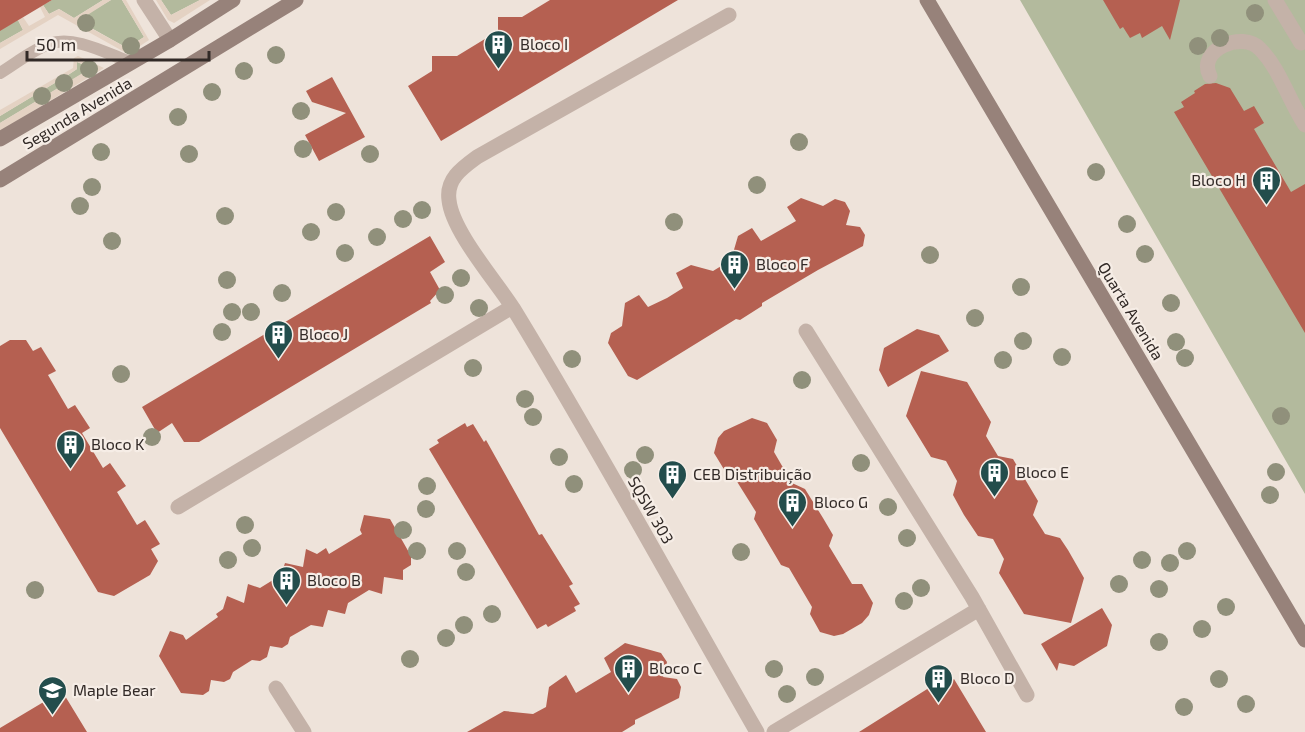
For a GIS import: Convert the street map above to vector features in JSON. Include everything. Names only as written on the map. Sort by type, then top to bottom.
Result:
[{"type":"main road","name":"Segunda Avenida","points":[[0,139],[170,40],[233,0]]},
{"type":"main road","name":"Segunda Avenida","points":[[0,180],[296,0]]},
{"type":"main road","name":"Quarta Avenida","points":[[927,0],[1305,640]]},
{"type":"street","points":[[144,0],[170,40]]},
{"type":"street","points":[[1275,0],[1304,45]]},
{"type":"street","name":"SQSW 303","points":[[729,15],[477,157],[459,170],[451,181],[448,198],[452,214],[512,307],[757,732]]},
{"type":"street","points":[[1210,76],[1207,64],[1211,55],[1231,43],[1246,40],[1254,43],[1266,56],[1303,116]]},
{"type":"street","points":[[178,507],[512,307]]},
{"type":"street","points":[[806,331],[979,609],[1027,695]]},
{"type":"street","points":[[774,732],[979,609]]},
{"type":"street","points":[[276,688],[304,732]]},
{"type":"lane","points":[[0,73],[48,44],[61,42],[85,46],[130,62]]},
{"type":"green space","points":[[52,0],[103,0],[74,18],[59,9],[49,14],[43,5]]},
{"type":"green space","points":[[111,0],[122,0],[144,37],[127,48],[77,20]]},
{"type":"green space","points":[[161,0],[200,0],[171,15]]},
{"type":"green space","points":[[1020,0],[1305,0],[1305,494]]},
{"type":"green space","points":[[18,20],[23,30],[0,43],[0,30]]},
{"type":"green space","points":[[77,62],[92,68],[0,123],[0,116],[77,69]]},
{"type":"shaded area","points":[[103,0],[111,0],[78,21],[127,48],[144,37],[122,0],[126,0],[149,40],[128,54],[58,15],[0,49],[0,43],[23,30],[18,20],[23,17],[29,26],[45,17],[40,7],[43,5],[49,14],[59,9],[74,18]]},
{"type":"shaded area","points":[[156,0],[161,0],[171,15],[200,0],[210,0],[174,23],[168,20]]},
{"type":"shaded area","points":[[78,56],[104,68],[0,131],[0,123],[91,68],[77,62],[77,69],[0,116],[0,110],[73,68],[74,58]]},
{"type":"building","points":[[0,0],[52,0],[0,31]]},
{"type":"building","name":"Bloco I","points":[[550,0],[678,0],[441,141],[408,86],[432,71],[432,56],[457,56],[498,31],[498,17],[522,17]]},
{"type":"building","points":[[1103,0],[1180,0],[1170,40],[1162,26],[1142,38],[1140,33],[1130,38],[1123,27],[1120,29]]},
{"type":"building","points":[[332,77],[365,137],[319,161],[305,135],[346,113],[312,102],[306,91]]},
{"type":"building","name":"Bloco H","points":[[1216,83],[1230,88],[1244,111],[1254,106],[1264,123],[1254,129],[1291,192],[1305,184],[1305,333],[1174,112],[1184,107],[1181,102],[1195,93],[1194,91],[1205,84]]},
{"type":"building","name":"Bloco F","points":[[801,198],[823,206],[835,199],[845,202],[850,211],[846,225],[860,227],[865,235],[863,246],[762,303],[762,306],[740,320],[736,319],[637,380],[628,376],[608,343],[611,333],[622,326],[625,303],[639,295],[648,307],[667,298],[683,288],[676,273],[691,265],[713,271],[731,260],[738,236],[752,228],[761,241],[796,221],[787,207]]},
{"type":"building","name":"Bloco J","points":[[430,236],[445,262],[430,272],[440,290],[430,301],[431,303],[199,442],[184,442],[172,423],[157,433],[142,407]]},
{"type":"building","points":[[917,329],[939,335],[949,351],[888,387],[879,370],[884,348]]},
{"type":"building","name":"Bloco K","points":[[10,340],[26,340],[33,351],[41,347],[56,371],[48,375],[68,409],[75,405],[90,428],[82,433],[103,468],[110,463],[126,486],[117,492],[137,525],[145,520],[160,544],[151,549],[158,561],[150,575],[114,596],[98,592],[0,428],[0,346]]},
{"type":"building","name":"Bloco E","points":[[921,371],[967,382],[991,422],[986,436],[998,456],[1013,459],[1038,501],[1033,515],[1045,534],[1060,538],[1068,550],[1084,578],[1071,623],[1024,614],[999,573],[1004,559],[993,539],[978,536],[964,515],[953,495],[957,481],[946,461],[931,457],[906,416]]},
{"type":"building","name":"Bloco G","points":[[752,418],[767,423],[777,440],[774,452],[792,483],[805,489],[833,535],[829,546],[852,584],[862,584],[873,603],[869,615],[862,623],[843,634],[834,636],[820,632],[810,614],[812,607],[789,568],[781,565],[754,519],[756,512],[731,472],[725,471],[714,453],[718,438],[724,431]]},
{"type":"building","points":[[465,423],[467,427],[473,424],[484,442],[486,440],[539,535],[542,534],[573,584],[569,586],[580,604],[574,607],[576,611],[548,627],[546,624],[537,629],[429,449],[439,443],[437,440]]},
{"type":"building","name":"Bloco B","points":[[364,515],[390,519],[411,556],[411,565],[403,570],[403,580],[384,577],[382,594],[369,590],[348,603],[345,614],[328,610],[323,627],[311,625],[290,637],[288,644],[282,648],[270,646],[267,657],[260,661],[252,660],[233,672],[230,679],[224,682],[211,680],[209,691],[203,695],[181,693],[159,656],[170,631],[183,635],[186,640],[218,617],[216,614],[223,609],[227,596],[244,603],[248,584],[260,588],[281,575],[285,563],[303,567],[306,549],[317,554],[326,548],[329,554],[362,534],[360,530]]},
{"type":"building","points":[[1102,608],[1112,625],[1107,646],[1074,666],[1059,663],[1057,671],[1041,644]]},
{"type":"building","name":"Bloco C","points":[[625,643],[661,653],[667,662],[663,677],[677,679],[681,687],[679,698],[635,720],[635,724],[622,732],[467,732],[504,711],[533,714],[546,707],[549,687],[566,675],[576,693],[611,672],[604,658]]},
{"type":"building","name":"Bloco D","points":[[954,679],[986,732],[859,732],[932,686],[935,692]]},
{"type":"building","name":"Maple Bear","points":[[62,691],[87,732],[0,732],[0,728]]},
{"type":"place","name":"Bloco I","points":[[499,70]]},
{"type":"place","name":"Bloco H","points":[[1267,206]]},
{"type":"place","name":"Bloco F","points":[[735,290]]},
{"type":"place","name":"Bloco J","points":[[278,360]]},
{"type":"place","name":"Bloco K","points":[[70,470]]},
{"type":"place","name":"Bloco E","points":[[995,498]]},
{"type":"place","name":"CEB Distribuição","points":[[672,500]]},
{"type":"place","name":"Bloco G","points":[[793,528]]},
{"type":"place","name":"Bloco B","points":[[286,606]]},
{"type":"place","name":"Bloco C","points":[[628,694]]},
{"type":"place","name":"Bloco D","points":[[939,704]]},
{"type":"place","name":"Maple Bear","points":[[52,716]]}]
